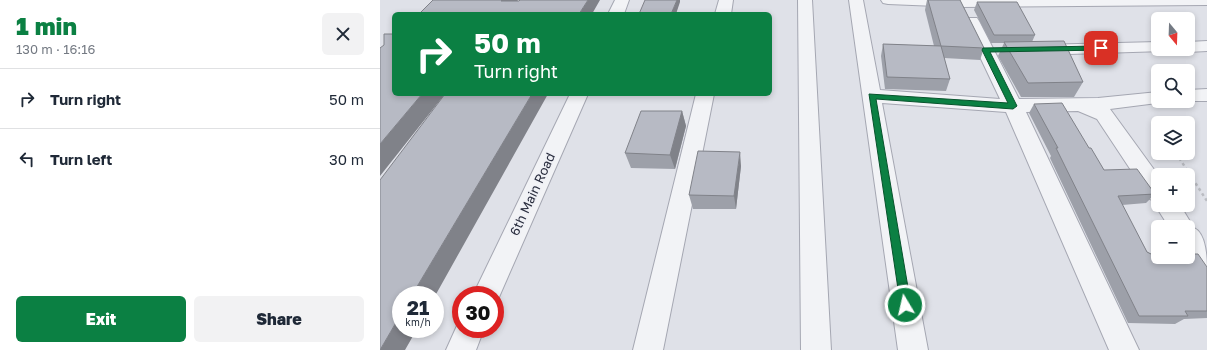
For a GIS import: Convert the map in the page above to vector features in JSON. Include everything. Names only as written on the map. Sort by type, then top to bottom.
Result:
[{"type":"street","points":[[617,12],[622,0]]},
{"type":"street","points":[[723,12],[726,0]]},
{"type":"street","points":[[805,0],[816,350]]},
{"type":"street","points":[[856,0],[912,350]]},
{"type":"street","points":[[888,0],[975,2],[1093,0],[1207,1]]},
{"type":"street","points":[[975,2],[1013,106],[1124,350]]},
{"type":"street","points":[[1195,47],[1207,46]]},
{"type":"street","points":[[1021,50],[1151,47]]},
{"type":"street","points":[[1195,96],[1207,95]]},
{"type":"street","name":"6th Main Road","points":[[490,286],[578,96]]},
{"type":"street","points":[[648,350],[705,96]]},
{"type":"street","points":[[872,96],[1013,106],[1080,105],[1151,99]]},
{"type":"street","points":[[1080,105],[1104,114],[1151,183]]},
{"type":"street","points":[[1195,246],[1207,263]]},
{"type":"street","points":[[461,350],[466,338]]},
{"type":"path","points":[[1181,160],[1207,201]]},
{"type":"building","points":[[433,0],[588,0],[580,12],[421,12]]},
{"type":"building","points":[[645,0],[677,0],[672,12],[640,12]]},
{"type":"building","points":[[928,0],[960,0],[984,48],[941,46]]},
{"type":"building","points":[[977,2],[1017,2],[1035,35],[994,35]]},
{"type":"building","points":[[384,34],[392,34],[392,96],[420,96],[380,144],[380,48],[384,45]]},
{"type":"building","points":[[1064,41],[1083,82],[1028,83],[1004,42]]},
{"type":"building","points":[[883,44],[941,46],[950,79],[887,77]]},
{"type":"building","points":[[443,96],[531,96],[417,286],[392,286],[392,329],[380,350],[380,180]]},
{"type":"building","points":[[1062,103],[1104,170],[1137,169],[1151,188],[1151,194],[1118,196],[1147,252],[1151,254],[1151,264],[1195,264],[1195,254],[1198,254],[1207,267],[1207,311],[1185,311],[1188,316],[1139,316],[1056,148],[1058,148],[1034,104]]},
{"type":"building","points":[[641,111],[682,111],[670,155],[625,153]]},
{"type":"building","points":[[698,151],[740,152],[734,196],[689,195]]},
{"type":"route","points":[[905,305],[872,96],[1013,106],[985,50],[1058,50],[1101,48]]}]
